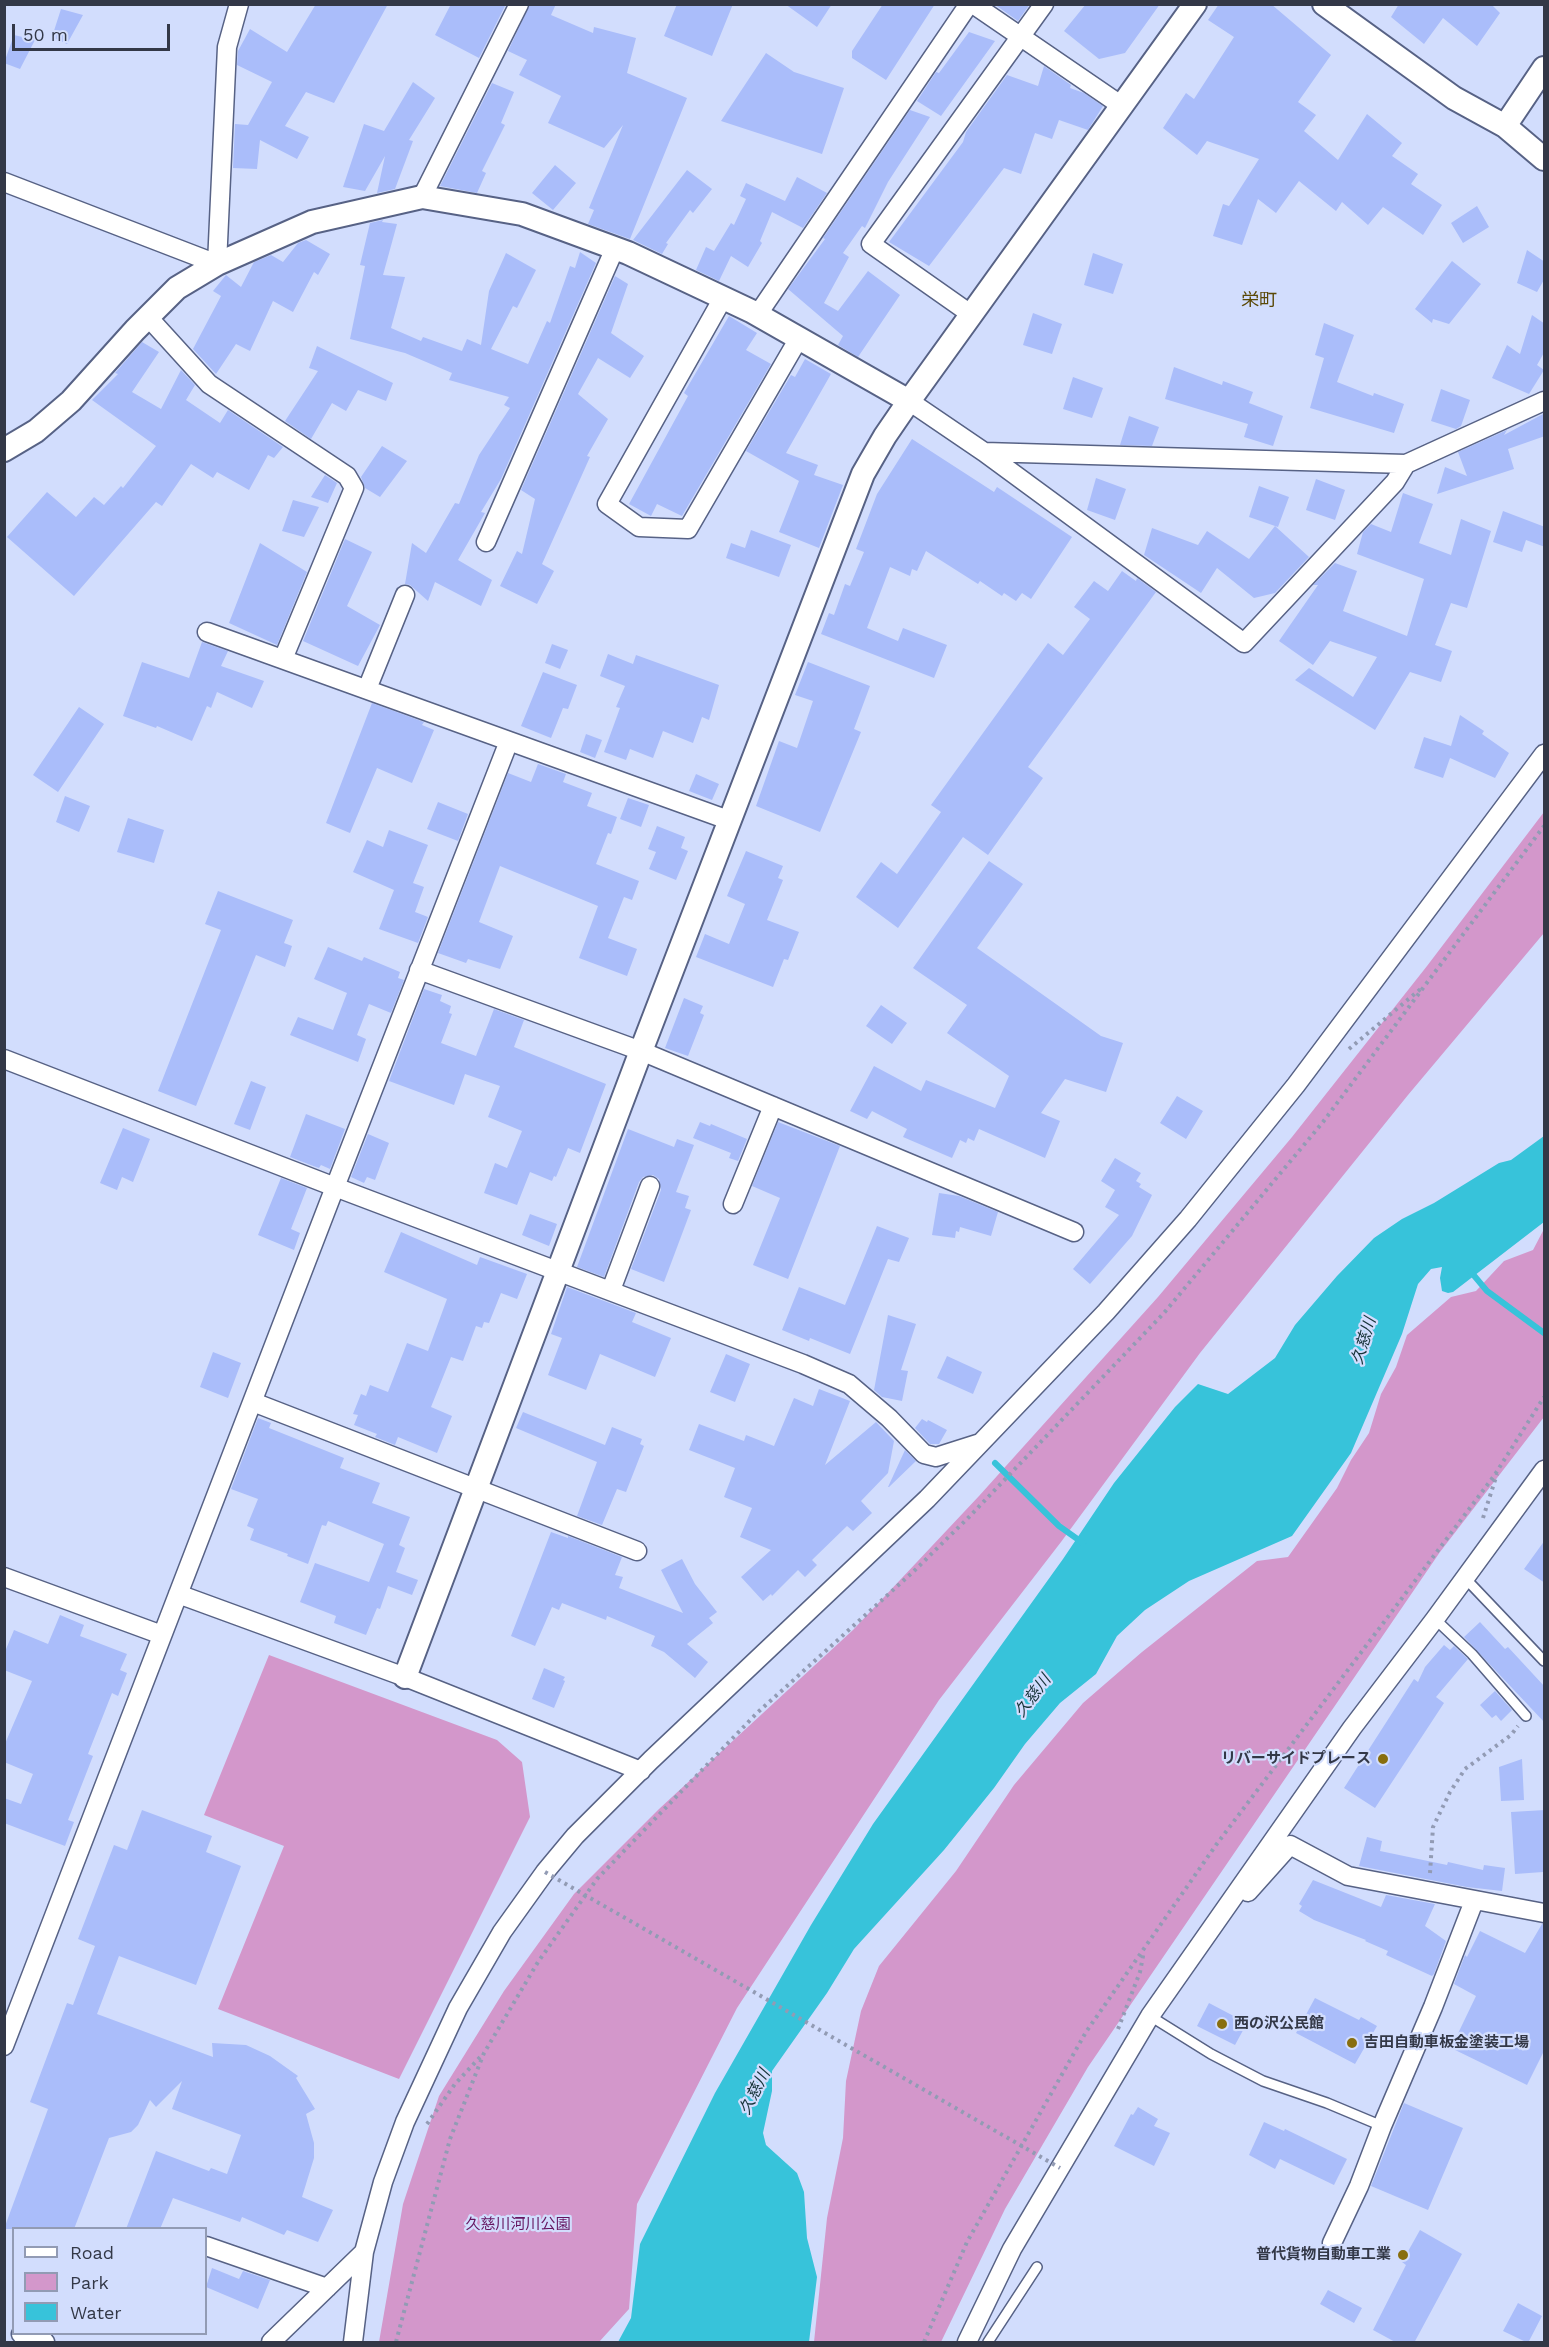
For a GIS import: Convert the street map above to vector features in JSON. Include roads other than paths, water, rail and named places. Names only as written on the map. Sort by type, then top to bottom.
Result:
[{"type":"street","points":[[217,264],[227,47],[240,4]]},
{"type":"street","points":[[422,197],[519,4]]},
{"type":"street","points":[[758,314],[971,4],[1122,106]]},
{"type":"street","points":[[972,315],[871,244],[1022,38],[1044,4]]},
{"type":"street","points":[[405,1677],[641,1051],[863,474],[909,401],[1195,4]]},
{"type":"street","points":[[1324,4],[1454,99],[1505,126],[1545,159]]},
{"type":"street","points":[[1505,126],[1545,68]]},
{"type":"street","points":[[4,182],[217,264]]},
{"type":"street","points":[[4,450],[36,431],[71,401],[177,288],[217,264],[312,222],[422,197],[522,214],[615,248],[758,314],[909,401],[984,452],[1244,643],[1395,482],[1406,464]]},
{"type":"street","points":[[486,542],[615,248]]},
{"type":"street","points":[[723,297],[607,504],[639,526],[688,529],[799,338]]},
{"type":"street","points":[[148,317],[209,384],[347,476],[354,488],[283,659]]},
{"type":"street","points":[[984,452],[1406,464],[1545,401]]},
{"type":"street","points":[[367,689],[405,595]]},
{"type":"street","points":[[207,632],[731,821]]},
{"type":"street","points":[[4,2046],[334,1187],[509,741]]},
{"type":"street","points":[[353,2343],[364,2252],[383,2182],[405,2122],[458,2007],[502,1932],[545,1872],[575,1836],[641,1771],[919,1507],[1106,1312],[1188,1219],[1296,1085],[1545,754]]},
{"type":"street","points":[[419,970],[641,1051],[1074,1232]]},
{"type":"street","points":[[4,1059],[334,1187],[803,1364],[849,1384],[889,1418],[924,1454],[936,1457],[982,1443]]},
{"type":"street","points":[[733,1204],[773,1106]]},
{"type":"street","points":[[611,1290],[651,1186]]},
{"type":"street","points":[[253,1402],[637,1551]]},
{"type":"street","points":[[967,2343],[1012,2248],[1150,2016],[1352,1728],[1545,1470]]},
{"type":"street","points":[[4,1577],[162,1635]]},
{"type":"street","points":[[178,1594],[405,1677],[641,1771]]},
{"type":"street","points":[[1207,1937],[1290,1845],[1348,1876],[1545,1913]]},
{"type":"street","points":[[1332,2243],[1359,2186],[1474,1901]]},
{"type":"street","points":[[207,2246],[327,2288]]},
{"type":"street","points":[[271,2343],[364,2252]]},
{"type":"street","points":[[24,2335],[45,2343]]},
{"type":"lane","points":[[1465,1578],[1545,1661]]},
{"type":"lane","points":[[1435,1619],[1472,1654],[1526,1716]]},
{"type":"lane","points":[[1150,2016],[1211,2054],[1263,2081],[1327,2103],[1382,2127]]},
{"type":"lane","points":[[988,2343],[1037,2267]]},
{"type":"water","name":"久慈川","points":[[1544,1136],[1544,1222],[1453,1292],[1442,1291],[1440,1278],[1442,1267],[1431,1269],[1418,1284],[1402,1334],[1351,1453],[1292,1536],[1189,1581],[1145,1610],[1117,1636],[1096,1674],[1060,1703],[1025,1744],[994,1788],[944,1850],[854,1949],[827,1993],[772,2071],[772,2091],[763,2133],[766,2145],[797,2173],[804,2192],[807,2238],[817,2277],[809,2342],[618,2342],[631,2318],[640,2244],[715,2093],[811,1925],[873,1824],[1063,1559],[1114,1483],[1175,1407],[1198,1384],[1228,1394],[1275,1358],[1295,1325],[1337,1276],[1374,1238],[1402,1219],[1434,1203],[1499,1163],[1511,1160]]},
{"type":"waterway","points":[[1471,1272],[1487,1291],[1544,1333]]},
{"type":"waterway","points":[[995,1463],[1059,1526],[1083,1543]]},
{"type":"place","name":"リバーサイドプレース","points":[[1383,1759]]},
{"type":"place","name":"西の沢公民館","points":[[1222,2024]]},
{"type":"place","name":"吉田自動車板金塗装工場","points":[[1352,2043]]},
{"type":"place","name":"普代貨物自動車工業","points":[[1403,2255]]},
{"type":"district","name":"栄町","points":[[1259,301]]},
{"type":"park label","name":"久慈川河川公園","points":[[518,2225]]}]
